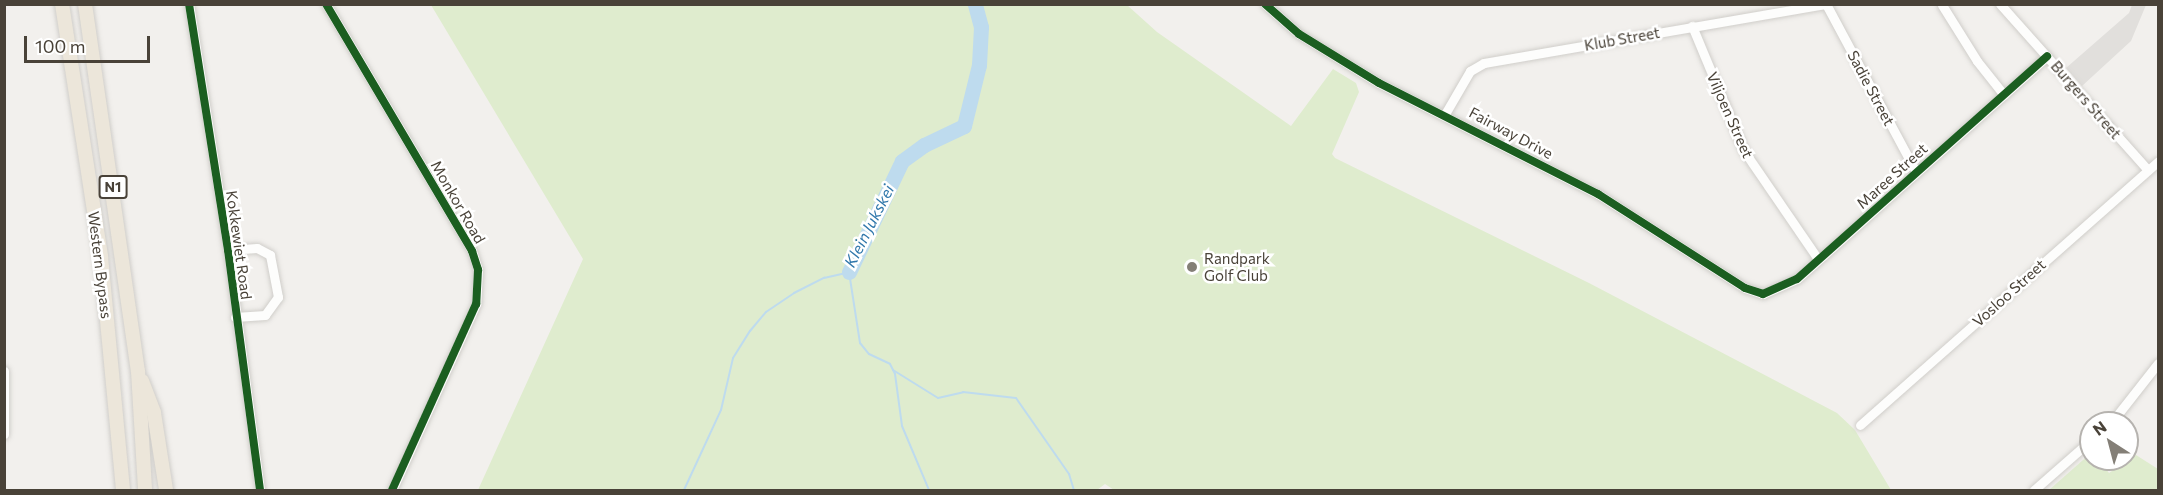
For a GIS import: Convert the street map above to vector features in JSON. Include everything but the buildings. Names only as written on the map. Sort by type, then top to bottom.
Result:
[{"type":"highway","name":"Western Bypass","points":[[62,4],[101,256],[123,490]]},
{"type":"highway","name":"Western Bypass","points":[[86,4],[138,371],[145,490]]},
{"type":"highway","points":[[138,371],[154,413],[166,490]]},
{"type":"street","name":"Kokkewiet Road","points":[[189,4],[228,250],[235,317],[260,490]]},
{"type":"street","name":"Monkor Road","points":[[326,4],[472,251],[478,270],[476,304],[392,490]]},
{"type":"street","name":"Fairway Drive","points":[[1265,4],[1299,34],[1379,83],[1445,114],[1598,194],[1745,288]]},
{"type":"street","name":"Klub Street","points":[[1445,114],[1464,79],[1476,66],[1826,4]]},
{"type":"street","name":"Sadie Street","points":[[1826,4],[1916,172]]},
{"type":"street","name":"Burgers Street","points":[[2000,4],[2148,170]]},
{"type":"street","points":[[1942,5],[1973,55],[2004,95]]},
{"type":"street","name":"Viljoen Street","points":[[1692,26],[1744,151],[1818,259]]},
{"type":"street","name":"Maree Street","points":[[1745,288],[1771,293],[1797,279],[2047,56]]},
{"type":"street","name":"Vosloo Street","points":[[1860,425],[2158,160]]},
{"type":"street","points":[[228,250],[257,248],[270,255],[278,297],[265,315],[235,317]]},
{"type":"street","points":[[2120,411],[2158,363]]},
{"type":"street","points":[[4,371],[4,434]]},
{"type":"street","points":[[2034,490],[2079,451]]},
{"type":"green space","points":[[431,5],[1127,5],[1157,32],[1291,126],[1333,69],[1356,83],[1359,92],[1332,154],[1335,158],[1589,283],[1837,413],[1855,430],[1891,490],[1114,490],[1105,484],[1097,490],[478,490],[583,259]]},
{"type":"green space","points":[[2139,457],[2158,469],[2158,490],[2049,490],[2079,464],[2079,471],[2107,471],[2109,473],[2139,471]]},
{"type":"shaded area","points":[[2132,5],[2146,5],[2131,41],[2082,86],[2066,68],[2129,13]]},
{"type":"waterway","name":"Klein Jukskei","points":[[849,272],[902,161],[924,145],[964,126],[979,65],[981,27],[975,4]]},
{"type":"waterway","name":"Klein Jukskei","points":[[684,490],[721,410],[733,358],[750,331],[766,312],[794,293],[824,278],[849,272],[860,343],[869,354],[890,364],[895,374],[902,426],[929,490]]},
{"type":"waterway","points":[[893,370],[938,398],[963,392],[1016,398],[1069,474],[1074,490]]},
{"type":"cycle path","points":[[189,4],[228,250],[260,490]]},
{"type":"cycle path","points":[[326,4],[472,251],[478,270],[476,304],[392,490]]},
{"type":"cycle path","points":[[1265,4],[1299,34],[1379,83],[1598,194],[1745,288],[1763,294],[1797,279],[2047,56]]},
{"type":"place","name":"Randpark Golf Club","points":[[1192,267]]}]
